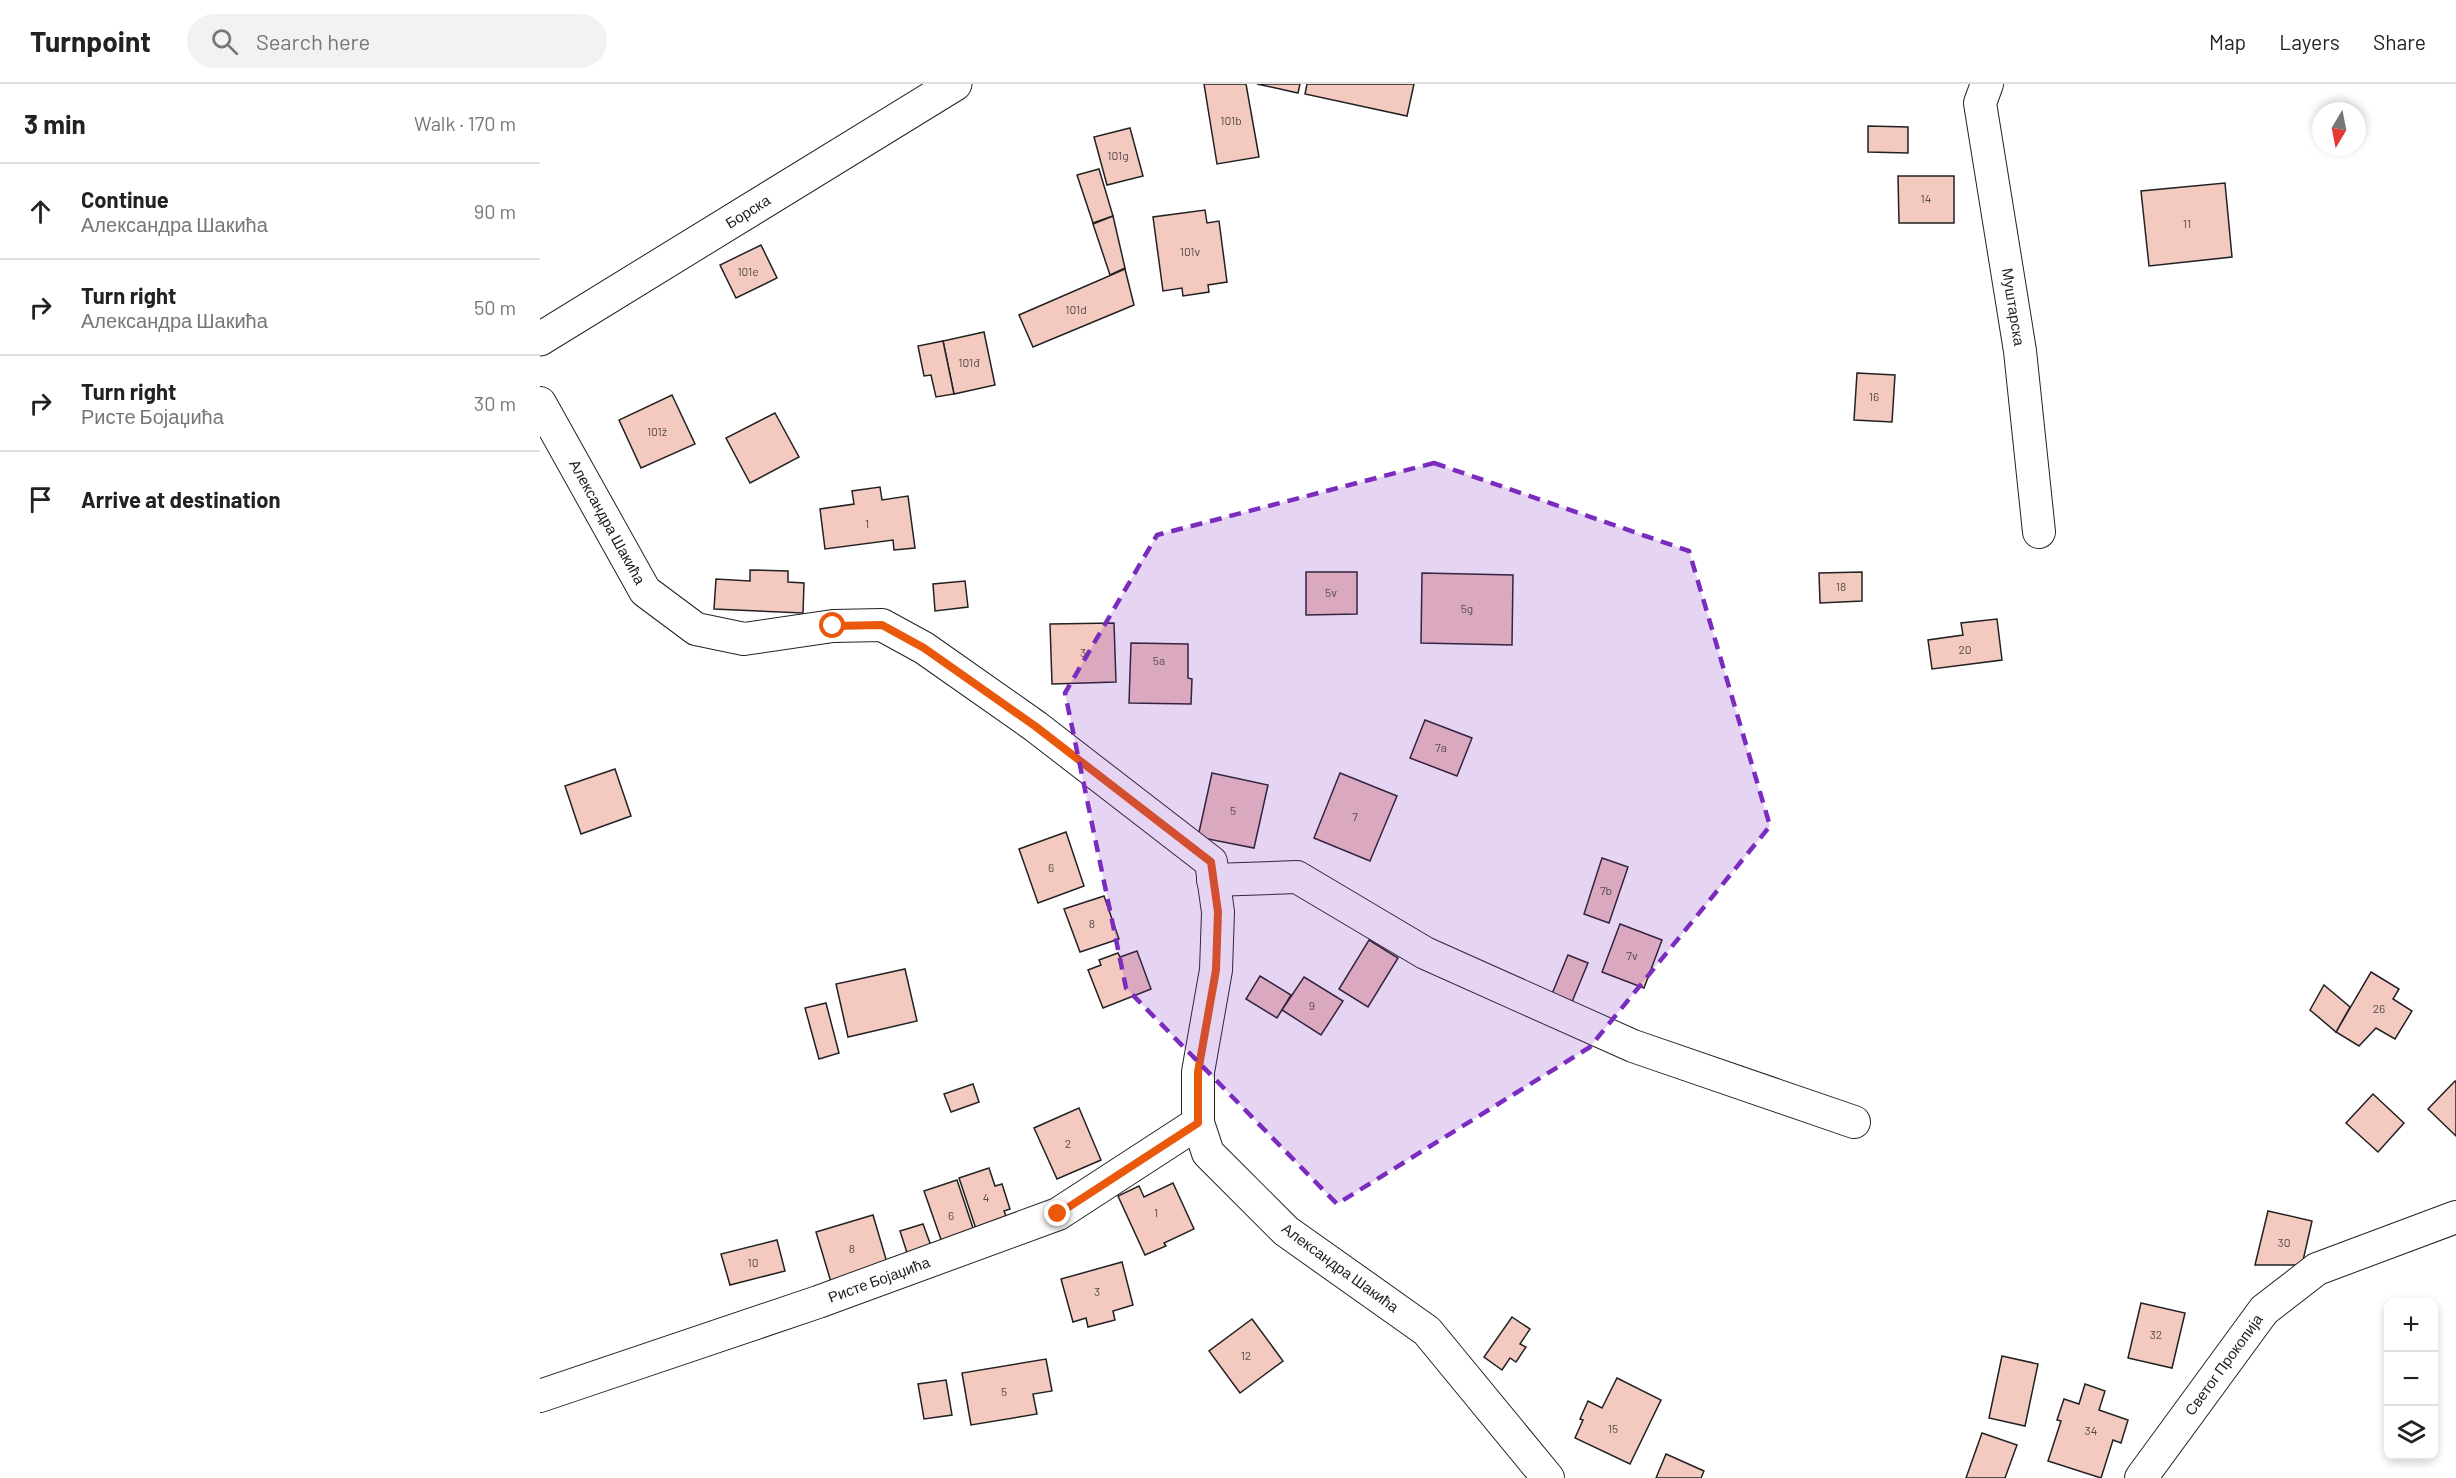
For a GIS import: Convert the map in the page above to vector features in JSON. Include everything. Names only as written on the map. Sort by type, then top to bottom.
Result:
[{"type":"street","name":"Борска","points":[[540,339],[956,84]]},
{"type":"street","name":"Муштарска","points":[[1988,84],[1980,103],[2020,351],[2039,532]]},
{"type":"street","name":"Александра Шакића","points":[[540,404],[645,591],[696,629],[744,639],[833,626],[882,625],[924,648],[1062,747],[1211,862],[1218,912],[1216,970],[1198,1072],[1198,1123],[1208,1153],[1286,1231],[1427,1331],[1548,1478]]},
{"type":"street","points":[[1214,880],[1298,878],[1425,953],[1633,1046],[1854,1122]]},
{"type":"street","name":"Ристе Бојаџића","points":[[540,1396],[818,1302],[1058,1214],[1198,1123]]},
{"type":"street","name":"Светог Прокопија","points":[[2141,1478],[2264,1310],[2317,1269],[2456,1217]]},
{"type":"highlighted area","points":[[1434,463],[1689,551],[1770,826],[1590,1047],[1337,1204],[1126,988],[1065,693],[1157,535]]},
{"type":"building","points":[[1204,84],[1246,84],[1259,157],[1217,164]]},
{"type":"building","points":[[1257,84],[1300,84],[1298,93]]},
{"type":"building","points":[[1307,84],[1414,84],[1407,116],[1305,94]]},
{"type":"building","points":[[1868,126],[1908,127],[1908,153],[1868,152]]},
{"type":"building","points":[[1130,128],[1143,176],[1107,185],[1094,137]]},
{"type":"building","points":[[1099,169],[1113,216],[1093,223],[1077,175]]},
{"type":"building","points":[[1898,176],[1954,176],[1954,223],[1899,223]]},
{"type":"building","points":[[2225,183],[2232,257],[2149,266],[2141,191]]},
{"type":"building","points":[[1205,210],[1207,223],[1219,221],[1227,282],[1208,285],[1209,292],[1183,296],[1182,288],[1163,291],[1153,217]]},
{"type":"building","points":[[1113,216],[1125,268],[1110,275],[1093,224]]},
{"type":"building","points":[[761,245],[777,278],[736,298],[720,265]]},
{"type":"building","points":[[1125,269],[1134,305],[1033,347],[1019,315]]},
{"type":"building","points":[[984,332],[995,385],[954,394],[943,341]]},
{"type":"building","points":[[943,341],[954,394],[936,397],[931,375],[924,376],[918,346]]},
{"type":"building","points":[[1857,373],[1895,375],[1892,422],[1854,420]]},
{"type":"building","points":[[672,395],[695,444],[641,468],[619,420]]},
{"type":"building","points":[[775,413],[799,457],[750,483],[726,438]]},
{"type":"building","points":[[880,487],[882,500],[908,496],[915,548],[894,550],[893,540],[825,549],[820,509],[854,504],[852,491]]},
{"type":"building","points":[[750,570],[788,571],[788,582],[804,583],[803,613],[714,609],[716,579],[750,581]]},
{"type":"building","points":[[1306,572],[1357,572],[1357,614],[1306,615]]},
{"type":"building","points":[[1862,572],[1862,601],[1820,603],[1819,573]]},
{"type":"building","points":[[1422,573],[1513,575],[1512,645],[1421,643]]},
{"type":"building","points":[[965,581],[968,607],[935,611],[933,584]]},
{"type":"building","points":[[1997,619],[2002,660],[1932,669],[1928,640],[1963,635],[1961,623]]},
{"type":"building","points":[[1114,623],[1116,682],[1052,684],[1050,624]]},
{"type":"building","points":[[1131,643],[1188,644],[1188,678],[1192,679],[1191,704],[1129,703]]},
{"type":"building","points":[[1425,720],[1472,738],[1457,776],[1410,758]]},
{"type":"building","points":[[615,769],[631,816],[581,834],[565,786]]},
{"type":"building","points":[[1212,773],[1268,785],[1254,848],[1198,837]]},
{"type":"building","points":[[1340,773],[1397,796],[1370,861],[1314,838]]},
{"type":"building","points":[[1066,832],[1084,886],[1038,903],[1019,849]]},
{"type":"building","points":[[1602,858],[1628,867],[1609,923],[1584,914]]},
{"type":"building","points":[[1104,896],[1119,939],[1080,952],[1064,909]]},
{"type":"building","points":[[1620,924],[1662,940],[1644,988],[1602,972]]},
{"type":"building","points":[[1369,940],[1398,958],[1368,1007],[1339,989]]},
{"type":"building","points":[[1137,951],[1151,989],[1103,1008],[1088,970],[1101,965],[1099,960],[1118,953],[1120,957]]},
{"type":"building","points":[[1568,955],[1588,963],[1567,1014],[1547,1006]]},
{"type":"building","points":[[905,969],[917,1021],[848,1037],[836,984]]},
{"type":"building","points":[[2371,972],[2399,989],[2393,999],[2412,1011],[2395,1039],[2376,1028],[2359,1046],[2336,1032]]},
{"type":"building","points":[[1260,976],[1291,995],[1277,1018],[1246,999]]},
{"type":"building","points":[[1304,977],[1343,1001],[1321,1035],[1282,1010]]},
{"type":"building","points":[[2324,985],[2350,1007],[2336,1032],[2310,1010]]},
{"type":"building","points":[[826,1003],[839,1053],[819,1059],[805,1008]]},
{"type":"building","points":[[2455,1081],[2456,1083],[2456,1136],[2428,1109]]},
{"type":"building","points":[[973,1084],[979,1102],[951,1112],[944,1094]]},
{"type":"building","points":[[2373,1094],[2404,1123],[2378,1152],[2346,1123]]},
{"type":"building","points":[[1079,1108],[1101,1160],[1057,1179],[1034,1128]]},
{"type":"building","points":[[989,1168],[995,1186],[1002,1184],[1010,1209],[1004,1211],[1010,1227],[979,1238],[959,1178]]},
{"type":"building","points":[[957,1180],[977,1240],[945,1251],[924,1191]]},
{"type":"building","points":[[1173,1183],[1194,1229],[1164,1243],[1166,1246],[1145,1255],[1118,1196],[1139,1186],[1144,1197]]},
{"type":"building","points":[[2268,1211],[2312,1221],[2302,1265],[2255,1265]]},
{"type":"building","points":[[873,1215],[888,1266],[831,1282],[816,1232]]},
{"type":"building","points":[[923,1224],[934,1254],[910,1262],[900,1231]]},
{"type":"building","points":[[777,1240],[785,1271],[730,1285],[721,1254]]},
{"type":"building","points":[[1122,1262],[1133,1305],[1113,1311],[1115,1320],[1088,1327],[1086,1318],[1073,1322],[1061,1279]]},
{"type":"building","points":[[2141,1303],[2185,1313],[2172,1368],[2128,1358]]},
{"type":"building","points":[[1512,1317],[1530,1329],[1520,1344],[1526,1347],[1516,1362],[1510,1358],[1502,1370],[1484,1357]]},
{"type":"building","points":[[1252,1319],[1283,1361],[1240,1393],[1209,1351]]},
{"type":"building","points":[[2002,1356],[2038,1364],[2025,1426],[1989,1418]]},
{"type":"building","points":[[1046,1359],[1052,1391],[1033,1394],[1037,1414],[971,1425],[962,1373]]},
{"type":"building","points":[[1617,1378],[1661,1400],[1630,1464],[1575,1438],[1588,1401],[1602,1408]]},
{"type":"building","points":[[946,1380],[952,1415],[924,1419],[918,1384]]},
{"type":"building","points":[[2085,1384],[2105,1391],[2099,1410],[2128,1420],[2121,1443],[2113,1440],[2101,1478],[2048,1461],[2061,1421],[2057,1420],[2064,1399],[2079,1404]]},
{"type":"building","points":[[1982,1433],[2017,1445],[2005,1478],[1966,1478]]},
{"type":"building","points":[[1666,1454],[1704,1471],[1701,1478],[1656,1478]]},
{"type":"route","points":[[833,626],[882,625],[924,648],[1035,726],[1211,862],[1218,912],[1216,970],[1198,1072],[1198,1123],[1058,1214]]}]
